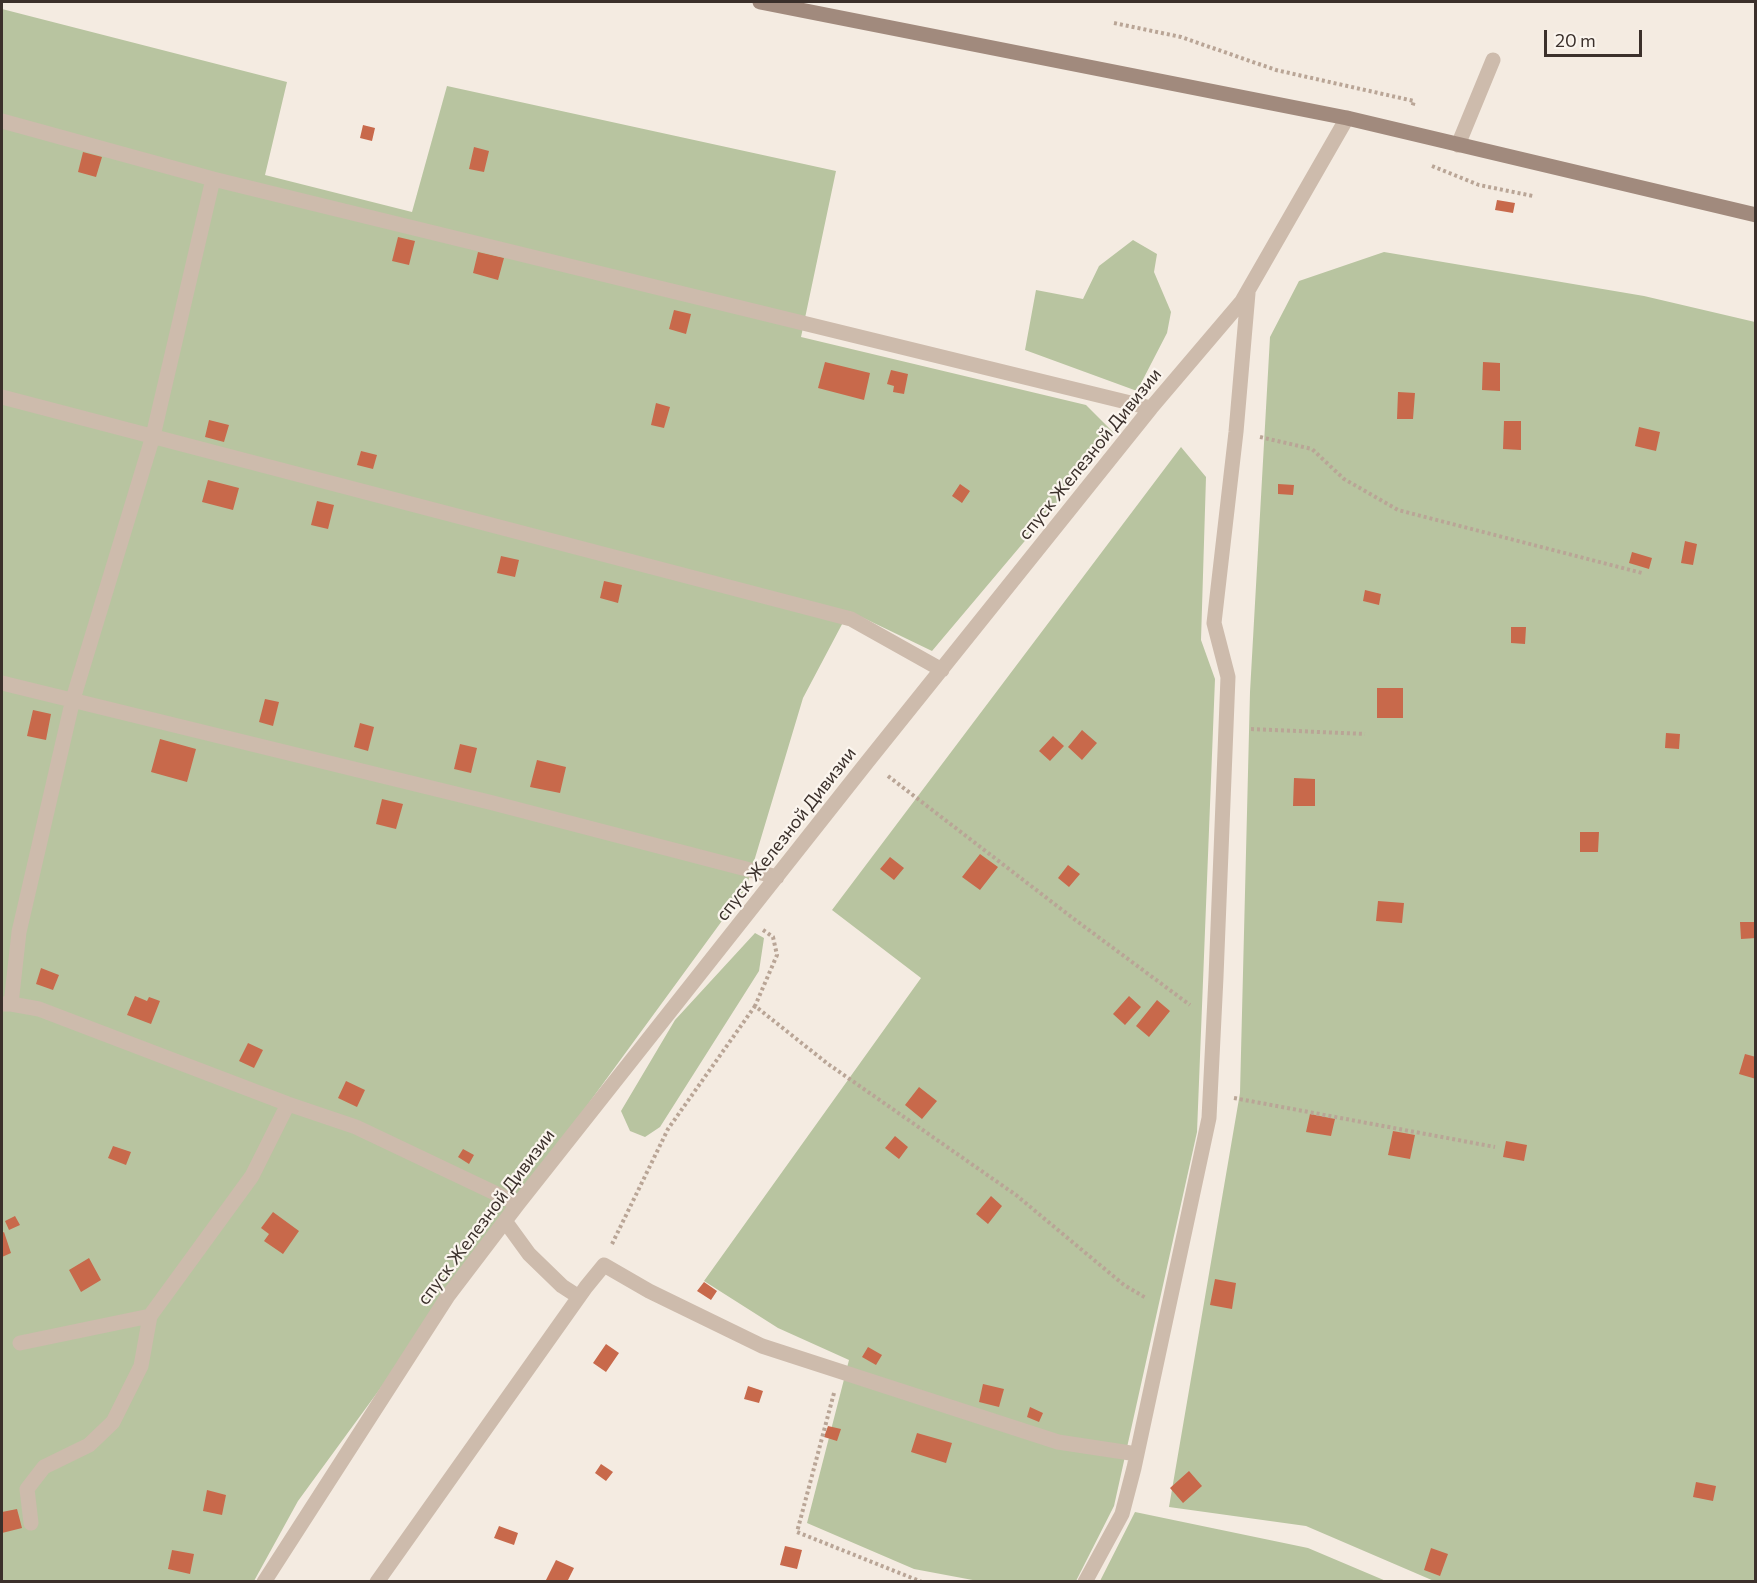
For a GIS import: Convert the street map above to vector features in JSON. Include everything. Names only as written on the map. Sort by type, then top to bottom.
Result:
[{"type":"street","points":[[760,2],[1347,118],[1755,215]]},
{"type":"lane","points":[[1458,145],[1492,60]]},
{"type":"lane","name":"спуск Железной Дивизии","points":[[264,1581],[448,1296],[505,1221],[868,761],[1151,408],[1242,301],[1347,118]]},
{"type":"lane","points":[[2,121],[213,178],[1151,408]]},
{"type":"lane","points":[[213,178],[153,436],[73,699],[19,932],[6,1004],[39,1009],[288,1104],[356,1127],[518,1204]]},
{"type":"lane","points":[[1085,1581],[1122,1514],[1209,1118],[1228,677],[1214,623],[1236,432],[1248,292]]},
{"type":"lane","points":[[2,397],[851,619],[942,670]]},
{"type":"lane","points":[[2,683],[504,806],[777,877]]},
{"type":"lane","points":[[31,1523],[27,1489],[44,1467],[89,1444],[113,1422],[141,1366],[150,1316],[252,1176],[288,1104]]},
{"type":"lane","points":[[505,1221],[529,1254],[562,1286],[579,1297]]},
{"type":"lane","points":[[377,1581],[604,1265],[649,1291],[762,1346],[1058,1442],[1137,1454]]},
{"type":"lane","points":[[20,1343],[150,1316]]},
{"type":"path","points":[[1236,432],[1312,449],[1344,479],[1398,510],[1642,573]]},
{"type":"path","points":[[1226,727],[1365,734]]},
{"type":"path","points":[[868,761],[1074,919],[1214,1022]]},
{"type":"path","points":[[604,1265],[620,1225],[668,1129],[755,1006],[777,955],[773,937],[746,917]]},
{"type":"path","points":[[755,1006],[828,1064],[1016,1195],[1124,1285],[1168,1310]]},
{"type":"path","points":[[1210,1094],[1495,1147]]},
{"type":"path","points":[[840,1371],[797,1532],[922,1581]]},
{"type":"green space","points":[[2,9],[287,82],[265,175],[412,212],[447,86],[836,171],[801,337],[1086,405],[1115,434],[932,651],[849,611],[803,698],[746,888],[298,1501],[254,1581],[2,1581]]},
{"type":"green space","points":[[1133,240],[1157,254],[1154,272],[1171,312],[1167,333],[1137,391],[1025,350],[1036,290],[1083,299],[1099,266]]},
{"type":"green space","points":[[1384,252],[1644,296],[1755,322],[1755,1581],[1434,1581],[1306,1526],[1169,1507],[1240,1093],[1250,692],[1270,337],[1299,281]]},
{"type":"green space","points":[[1181,447],[1206,477],[1201,640],[1215,679],[1197,1132],[1114,1506],[1076,1581],[978,1581],[914,1569],[807,1523],[849,1360],[778,1328],[704,1281],[921,978],[832,910]]},
{"type":"green space","points":[[755,933],[764,938],[759,971],[660,1127],[645,1137],[630,1131],[621,1111],[675,1020]]},
{"type":"green space","points":[[1135,1512],[1308,1548],[1386,1581],[1100,1581]]},
{"type":"building","points":[[363,125],[375,128],[372,141],[360,138]]},
{"type":"building","points":[[474,147],[489,151],[484,172],[469,169]]},
{"type":"building","points":[[83,152],[102,157],[96,177],[78,172]]},
{"type":"building","points":[[1497,200],[1515,203],[1513,213],[1495,210]]},
{"type":"building","points":[[398,237],[415,241],[409,265],[392,261]]},
{"type":"building","points":[[478,252],[504,258],[498,280],[473,273]]},
{"type":"building","points":[[674,310],[691,314],[686,334],[669,329]]},
{"type":"building","points":[[825,362],[870,373],[864,400],[818,388]]},
{"type":"building","points":[[1483,362],[1500,363],[1500,391],[1482,390]]},
{"type":"building","points":[[891,370],[908,374],[904,394],[893,392],[894,386],[887,384]]},
{"type":"building","points":[[1398,392],[1415,393],[1413,419],[1397,419]]},
{"type":"building","points":[[656,403],[670,407],[664,428],[651,425]]},
{"type":"building","points":[[209,420],[229,425],[224,442],[205,437]]},
{"type":"building","points":[[1504,421],[1521,421],[1521,450],[1503,449]]},
{"type":"building","points":[[1639,427],[1660,432],[1656,451],[1635,446]]},
{"type":"building","points":[[361,451],[377,455],[373,469],[357,465]]},
{"type":"building","points":[[208,480],[239,488],[233,510],[202,502]]},
{"type":"building","points":[[960,484],[970,491],[962,503],[952,496]]},
{"type":"building","points":[[1278,484],[1294,485],[1293,495],[1278,494]]},
{"type":"building","points":[[317,501],[334,505],[328,529],[311,525]]},
{"type":"building","points":[[1685,541],[1697,544],[1693,565],[1681,563]]},
{"type":"building","points":[[1632,552],[1652,558],[1649,569],[1629,563]]},
{"type":"building","points":[[501,556],[519,560],[515,577],[497,573]]},
{"type":"building","points":[[604,581],[622,585],[618,603],[600,598]]},
{"type":"building","points":[[1365,590],[1381,594],[1379,605],[1363,601]]},
{"type":"building","points":[[1511,627],[1526,627],[1525,644],[1511,643]]},
{"type":"building","points":[[1377,688],[1403,688],[1403,718],[1377,718]]},
{"type":"building","points":[[265,699],[279,702],[273,726],[259,722]]},
{"type":"building","points":[[33,710],[51,714],[46,740],[27,736]]},
{"type":"building","points":[[360,723],[374,727],[368,751],[354,747]]},
{"type":"building","points":[[1082,730],[1097,743],[1082,760],[1068,747]]},
{"type":"building","points":[[1666,733],[1680,734],[1679,749],[1665,748]]},
{"type":"building","points":[[1053,736],[1064,746],[1050,761],[1039,751]]},
{"type":"building","points":[[160,739],[196,749],[187,782],[151,772]]},
{"type":"building","points":[[460,744],[477,748],[471,773],[454,769]]},
{"type":"building","points":[[537,760],[566,767],[560,793],[530,787]]},
{"type":"building","points":[[1294,778],[1315,779],[1315,806],[1293,806]]},
{"type":"building","points":[[382,799],[403,804],[396,829],[376,824]]},
{"type":"building","points":[[1580,832],[1599,832],[1598,852],[1580,852]]},
{"type":"building","points":[[980,854],[998,867],[980,890],[962,877]]},
{"type":"building","points":[[890,857],[904,868],[894,880],[880,869]]},
{"type":"building","points":[[1068,865],[1080,874],[1069,887],[1058,878]]},
{"type":"building","points":[[1378,901],[1404,903],[1402,923],[1376,921]]},
{"type":"building","points":[[1740,922],[1756,922],[1756,938],[1741,939]]},
{"type":"building","points":[[41,968],[59,975],[53,990],[36,984]]},
{"type":"building","points":[[135,996],[147,1001],[149,997],[160,1001],[151,1024],[127,1015]]},
{"type":"building","points":[[1129,996],[1141,1007],[1125,1025],[1113,1014]]},
{"type":"building","points":[[1157,1000],[1170,1011],[1149,1037],[1136,1026]]},
{"type":"building","points":[[248,1043],[263,1050],[254,1068],[239,1061]]},
{"type":"building","points":[[1745,1054],[1756,1057],[1756,1079],[1739,1074]]},
{"type":"building","points":[[346,1081],[365,1090],[357,1107],[338,1098]]},
{"type":"building","points":[[919,1087],[937,1101],[922,1119],[905,1105]]},
{"type":"building","points":[[1310,1114],[1335,1119],[1331,1136],[1306,1132]]},
{"type":"building","points":[[1393,1131],[1415,1135],[1410,1159],[1388,1155]]},
{"type":"building","points":[[895,1136],[908,1147],[899,1159],[885,1148]]},
{"type":"building","points":[[1506,1141],[1527,1145],[1524,1161],[1503,1157]]},
{"type":"building","points":[[113,1146],[131,1152],[126,1165],[108,1158]]},
{"type":"building","points":[[463,1149],[474,1155],[469,1164],[458,1157]]},
{"type":"building","points":[[991,1196],[1002,1206],[988,1224],[976,1214]]},
{"type":"building","points":[[273,1212],[299,1231],[283,1254],[264,1241],[269,1234],[261,1228]]},
{"type":"building","points":[[15,1216],[20,1225],[9,1230],[5,1221]]},
{"type":"building","points":[[4,1232],[11,1253],[2,1257],[2,1233]]},
{"type":"building","points":[[89,1258],[101,1280],[81,1292],[69,1270]]},
{"type":"building","points":[[1215,1279],[1236,1283],[1232,1309],[1210,1305]]},
{"type":"building","points":[[704,1282],[717,1291],[711,1300],[697,1291]]},
{"type":"building","points":[[606,1344],[619,1353],[606,1372],[593,1363]]},
{"type":"building","points":[[868,1347],[882,1355],[876,1365],[862,1357]]},
{"type":"building","points":[[983,1384],[1004,1389],[999,1407],[979,1402]]},
{"type":"building","points":[[748,1386],[763,1391],[759,1403],[744,1399]]},
{"type":"building","points":[[1030,1407],[1043,1413],[1039,1422],[1027,1417]]},
{"type":"building","points":[[828,1426],[841,1429],[837,1441],[824,1437]]},
{"type":"building","points":[[917,1433],[952,1443],[946,1463],[911,1452]]},
{"type":"building","points":[[601,1464],[613,1472],[606,1481],[595,1473]]},
{"type":"building","points":[[1189,1471],[1202,1486],[1183,1503],[1170,1488]]},
{"type":"building","points":[[1696,1482],[1716,1486],[1713,1501],[1693,1497]]},
{"type":"building","points":[[207,1490],[226,1495],[222,1515],[203,1511]]},
{"type":"building","points":[[17,1509],[22,1528],[2,1533],[2,1512]]},
{"type":"building","points":[[499,1526],[518,1533],[514,1545],[494,1538]]},
{"type":"building","points":[[785,1546],[802,1550],[797,1569],[780,1565]]},
{"type":"building","points":[[1431,1548],[1448,1554],[1440,1576],[1424,1570]]},
{"type":"building","points":[[172,1550],[194,1554],[190,1574],[168,1569]]},
{"type":"building","points":[[556,1560],[574,1568],[567,1582],[545,1582]]}]
